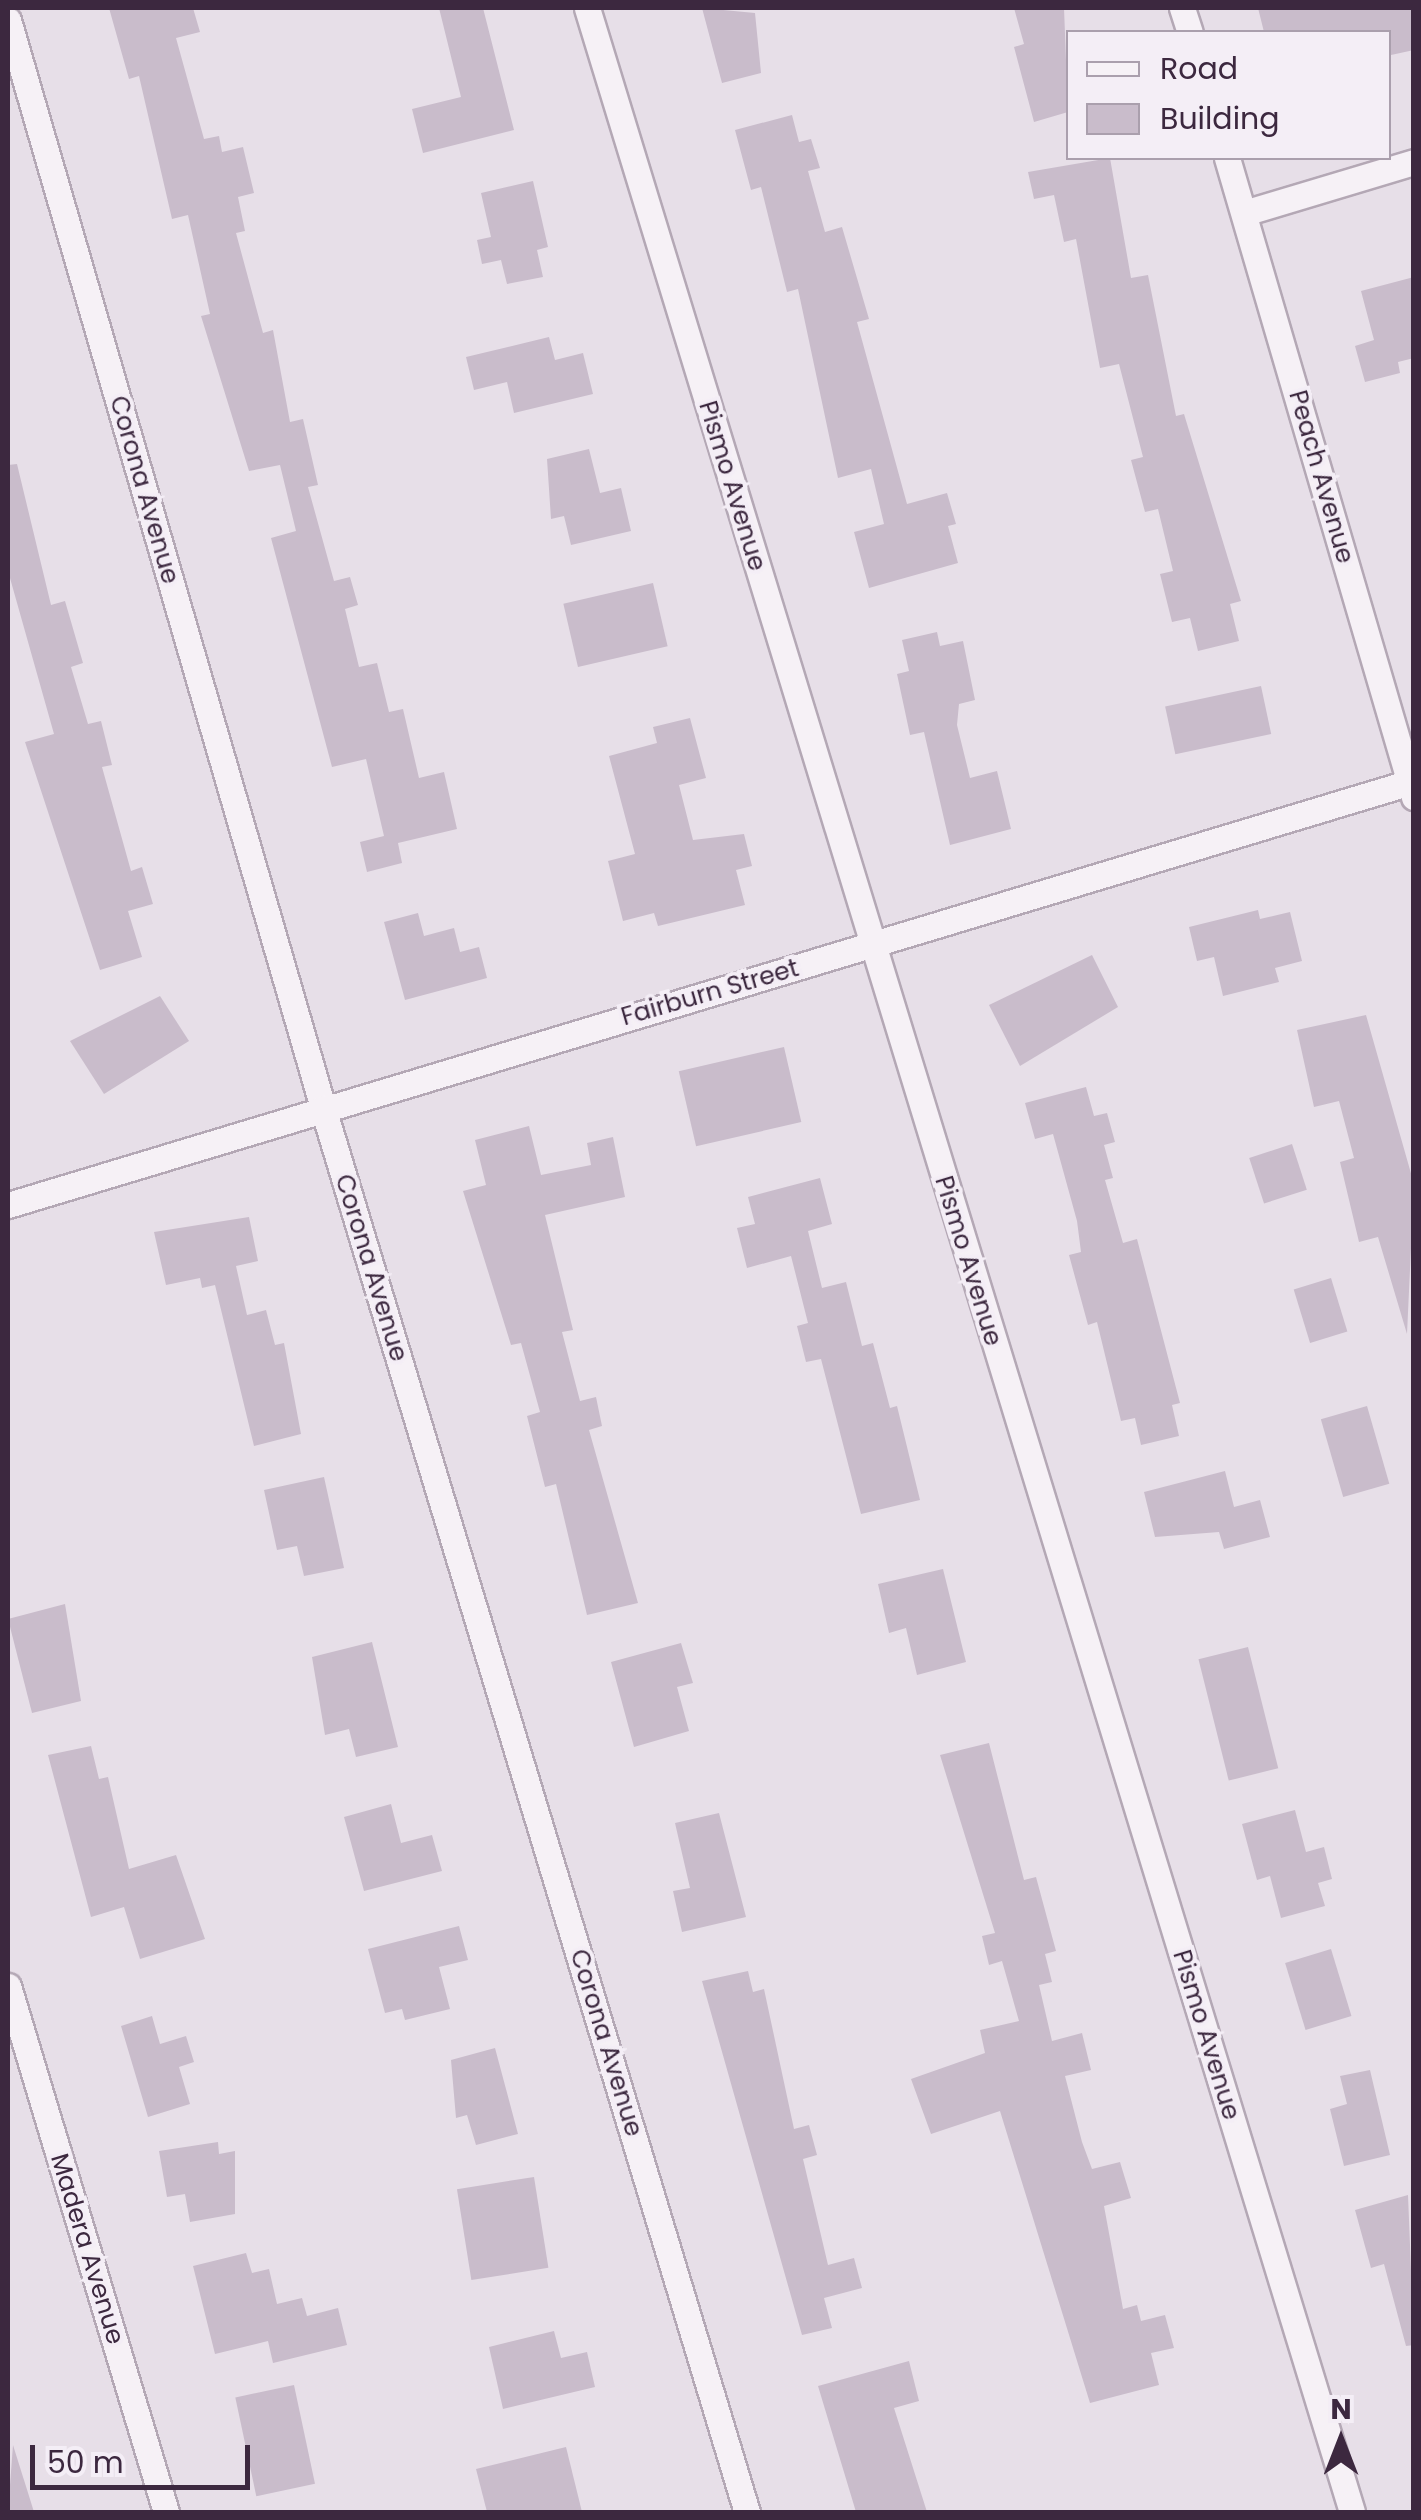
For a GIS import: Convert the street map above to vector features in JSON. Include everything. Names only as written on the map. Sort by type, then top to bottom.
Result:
[{"type":"street","name":"Pismo Avenue","points":[[588,8],[1352,2512]]},
{"type":"street","name":"Corona Avenue","points":[[8,20],[323,1108],[747,2512]]},
{"type":"street","name":"Peach Avenue","points":[[1229,160],[1412,787]]},
{"type":"street","points":[[1244,212],[1414,162]]},
{"type":"street","name":"Fairburn Street","points":[[8,1205],[323,1108],[1412,787]]},
{"type":"street","name":"Madera Avenue","points":[[8,1986],[166,2512]]},
{"type":"building","points":[[109,8],[193,8],[200,32],[176,38],[204,139],[219,136],[222,152],[243,147],[254,193],[238,197],[245,231],[236,233],[263,333],[273,330],[290,422],[303,419],[318,485],[308,487],[334,581],[350,577],[358,605],[345,609],[359,667],[377,663],[389,712],[403,709],[419,778],[444,772],[457,829],[398,843],[402,863],[367,872],[360,842],[384,836],[366,759],[332,767],[271,538],[296,531],[280,465],[249,471],[201,316],[210,314],[188,215],[172,219],[139,76],[129,79]]},
{"type":"building","points":[[439,8],[483,8],[514,130],[423,153],[412,109],[461,97]]},
{"type":"building","points":[[702,8],[755,13],[761,73],[722,83]]},
{"type":"building","points":[[1014,8],[1064,8],[1066,113],[1034,122],[1014,47],[1024,44]]},
{"type":"building","points":[[1258,8],[1414,8],[1414,50],[1391,55],[1391,30],[1264,30]]},
{"type":"building","points":[[792,115],[799,142],[811,139],[820,168],[808,171],[825,232],[842,227],[869,319],[857,322],[907,504],[947,493],[956,524],[948,526],[958,563],[869,588],[854,532],[884,524],[871,469],[838,478],[798,289],[787,292],[761,187],[751,190],[735,130]]},
{"type":"building","points":[[1110,160],[1131,278],[1148,275],[1176,416],[1184,414],[1241,601],[1230,604],[1239,641],[1198,651],[1190,618],[1172,622],[1160,574],[1173,571],[1158,509],[1145,512],[1131,460],[1143,457],[1119,364],[1100,368],[1076,239],[1064,242],[1054,195],[1034,199],[1028,172]]},
{"type":"building","points":[[533,181],[548,247],[537,250],[543,277],[507,284],[501,260],[482,264],[477,240],[491,237],[481,193]]},
{"type":"building","points":[[1414,277],[1414,358],[1398,362],[1400,373],[1365,382],[1355,346],[1374,340],[1361,291]]},
{"type":"building","points":[[549,337],[555,360],[583,353],[593,394],[514,413],[507,382],[474,390],[466,357]]},
{"type":"building","points":[[589,449],[600,493],[621,488],[631,531],[571,545],[564,516],[551,519],[547,459]]},
{"type":"building","points":[[17,464],[51,605],[65,601],[83,663],[71,667],[88,724],[101,721],[112,765],[102,767],[131,871],[142,867],[153,904],[128,911],[142,957],[100,970],[25,742],[54,734],[8,571],[8,465]]},
{"type":"building","points":[[653,583],[668,646],[578,667],[563,604]]},
{"type":"building","points":[[937,632],[940,646],[963,641],[975,700],[959,704],[957,725],[970,778],[997,771],[1011,829],[950,845],[924,732],[910,735],[897,674],[909,671],[902,640]]},
{"type":"building","points":[[1261,686],[1271,734],[1175,754],[1165,706]]},
{"type":"building","points":[[690,718],[706,778],[679,785],[693,840],[744,834],[752,866],[736,870],[745,905],[658,926],[654,913],[623,921],[608,861],[635,854],[609,756],[657,743],[653,727]]},
{"type":"building","points":[[1258,910],[1260,919],[1290,912],[1302,961],[1275,968],[1279,982],[1223,996],[1214,957],[1197,961],[1189,927]]},
{"type":"building","points":[[418,913],[424,936],[454,928],[460,952],[479,947],[487,978],[405,1000],[384,922]]},
{"type":"building","points":[[1092,955],[1118,1007],[1020,1066],[989,1005]]},
{"type":"building","points":[[160,996],[189,1041],[104,1094],[70,1041]]},
{"type":"building","points":[[1366,1015],[1414,1184],[1407,1334],[1378,1237],[1359,1242],[1340,1162],[1354,1158],[1339,1101],[1314,1107],[1297,1030]]},
{"type":"building","points":[[784,1047],[801,1122],[696,1146],[679,1071]]},
{"type":"building","points":[[1086,1087],[1094,1116],[1107,1113],[1115,1142],[1104,1145],[1113,1178],[1105,1180],[1123,1243],[1137,1239],[1180,1403],[1172,1405],[1179,1436],[1141,1445],[1135,1418],[1121,1421],[1097,1322],[1088,1325],[1069,1255],[1081,1252],[1077,1221],[1053,1134],[1035,1139],[1025,1103]]},
{"type":"building","points":[[529,1126],[541,1175],[591,1165],[587,1143],[613,1137],[625,1197],[545,1215],[573,1330],[562,1332],[580,1401],[596,1397],[602,1426],[589,1430],[638,1603],[587,1615],[556,1484],[545,1487],[527,1416],[540,1412],[521,1343],[511,1345],[463,1191],[486,1185],[475,1140]]},
{"type":"building","points":[[1292,1144],[1307,1190],[1264,1204],[1249,1158]]},
{"type":"building","points":[[820,1178],[832,1224],[808,1231],[822,1288],[846,1282],[862,1346],[873,1343],[890,1408],[897,1406],[920,1500],[861,1514],[821,1359],[806,1362],[797,1326],[808,1323],[791,1256],[747,1268],[737,1228],[755,1224],[748,1197]]},
{"type":"building","points":[[249,1217],[258,1261],[236,1266],[247,1315],[266,1310],[275,1345],[284,1343],[301,1434],[254,1446],[215,1285],[202,1288],[200,1278],[166,1285],[154,1232]]},
{"type":"building","points":[[1331,1278],[1347,1332],[1310,1343],[1294,1289]]},
{"type":"building","points":[[1367,1406],[1389,1484],[1343,1497],[1321,1419]]},
{"type":"building","points":[[1225,1471],[1234,1507],[1260,1500],[1270,1537],[1224,1549],[1219,1532],[1155,1537],[1144,1492]]},
{"type":"building","points":[[324,1477],[344,1568],[304,1576],[297,1546],[277,1550],[264,1490]]},
{"type":"building","points":[[943,1569],[966,1662],[917,1675],[906,1628],[889,1633],[878,1584]]},
{"type":"building","points":[[65,1604],[81,1701],[32,1713],[8,1619]]},
{"type":"building","points":[[372,1642],[398,1747],[356,1757],[349,1729],[325,1735],[312,1657]]},
{"type":"building","points":[[681,1643],[693,1683],[677,1687],[689,1731],[634,1747],[611,1662]]},
{"type":"building","points":[[1248,1647],[1278,1768],[1229,1781],[1199,1659]]},
{"type":"building","points":[[989,1743],[1024,1880],[1036,1877],[1056,1951],[1045,1954],[1052,1982],[1039,1985],[1052,2041],[1082,2033],[1091,2070],[1065,2076],[1082,2142],[1092,2169],[1120,2162],[1131,2198],[1104,2206],[1123,2309],[1137,2305],[1141,2321],[1165,2315],[1174,2348],[1151,2353],[1159,2385],[1090,2403],[1000,2111],[931,2134],[911,2079],[985,2053],[980,2030],[1019,2021],[1002,1961],[989,1965],[982,1936],[995,1933],[940,1755]]},
{"type":"building","points":[[91,1746],[99,1779],[108,1777],[129,1869],[176,1855],[205,1939],[140,1959],[124,1907],[91,1917],[48,1755]]},
{"type":"building","points":[[391,1804],[401,1843],[432,1835],[442,1871],[364,1891],[344,1817]]},
{"type":"building","points":[[1295,1810],[1306,1852],[1324,1847],[1332,1879],[1318,1883],[1325,1906],[1281,1918],[1270,1876],[1257,1880],[1242,1824]]},
{"type":"building","points":[[719,1813],[746,1917],[682,1932],[673,1891],[690,1888],[675,1823]]},
{"type":"building","points":[[459,1926],[468,1960],[439,1967],[450,2009],[405,2020],[402,2009],[385,2013],[368,1949]]},
{"type":"building","points":[[1331,1949],[1351,2016],[1306,2030],[1285,1963]]},
{"type":"building","points":[[748,1971],[753,1992],[764,1989],[794,2129],[809,2125],[817,2155],[803,2159],[828,2265],[854,2258],[862,2288],[824,2298],[832,2328],[802,2335],[702,1981]]},
{"type":"building","points":[[152,2016],[160,2044],[186,2036],[194,2062],[179,2067],[190,2104],[148,2117],[121,2026]]},
{"type":"building","points":[[495,2048],[518,2134],[476,2145],[467,2115],[456,2118],[451,2060]]},
{"type":"building","points":[[1370,2070],[1390,2155],[1344,2166],[1330,2109],[1347,2104],[1340,2076]]},
{"type":"building","points":[[218,2142],[219,2154],[235,2151],[235,2214],[190,2222],[185,2194],[167,2197],[159,2151]]},
{"type":"building","points":[[534,2177],[548,2268],[471,2280],[457,2189]]},
{"type":"building","points":[[1408,2195],[1414,2345],[1406,2346],[1384,2264],[1371,2268],[1355,2210]]},
{"type":"building","points":[[246,2253],[252,2273],[269,2269],[277,2304],[302,2298],[307,2316],[338,2308],[347,2345],[273,2363],[268,2341],[215,2354],[193,2266]]},
{"type":"building","points":[[554,2331],[561,2358],[587,2352],[595,2387],[503,2409],[489,2347]]},
{"type":"building","points":[[909,2361],[919,2401],[894,2408],[927,2512],[856,2512],[818,2386]]},
{"type":"building","points":[[294,2385],[315,2484],[256,2496],[235,2397]]},
{"type":"building","points":[[13,2445],[34,2512],[8,2512]]},
{"type":"building","points":[[566,2447],[582,2512],[487,2512],[476,2469]]}]
